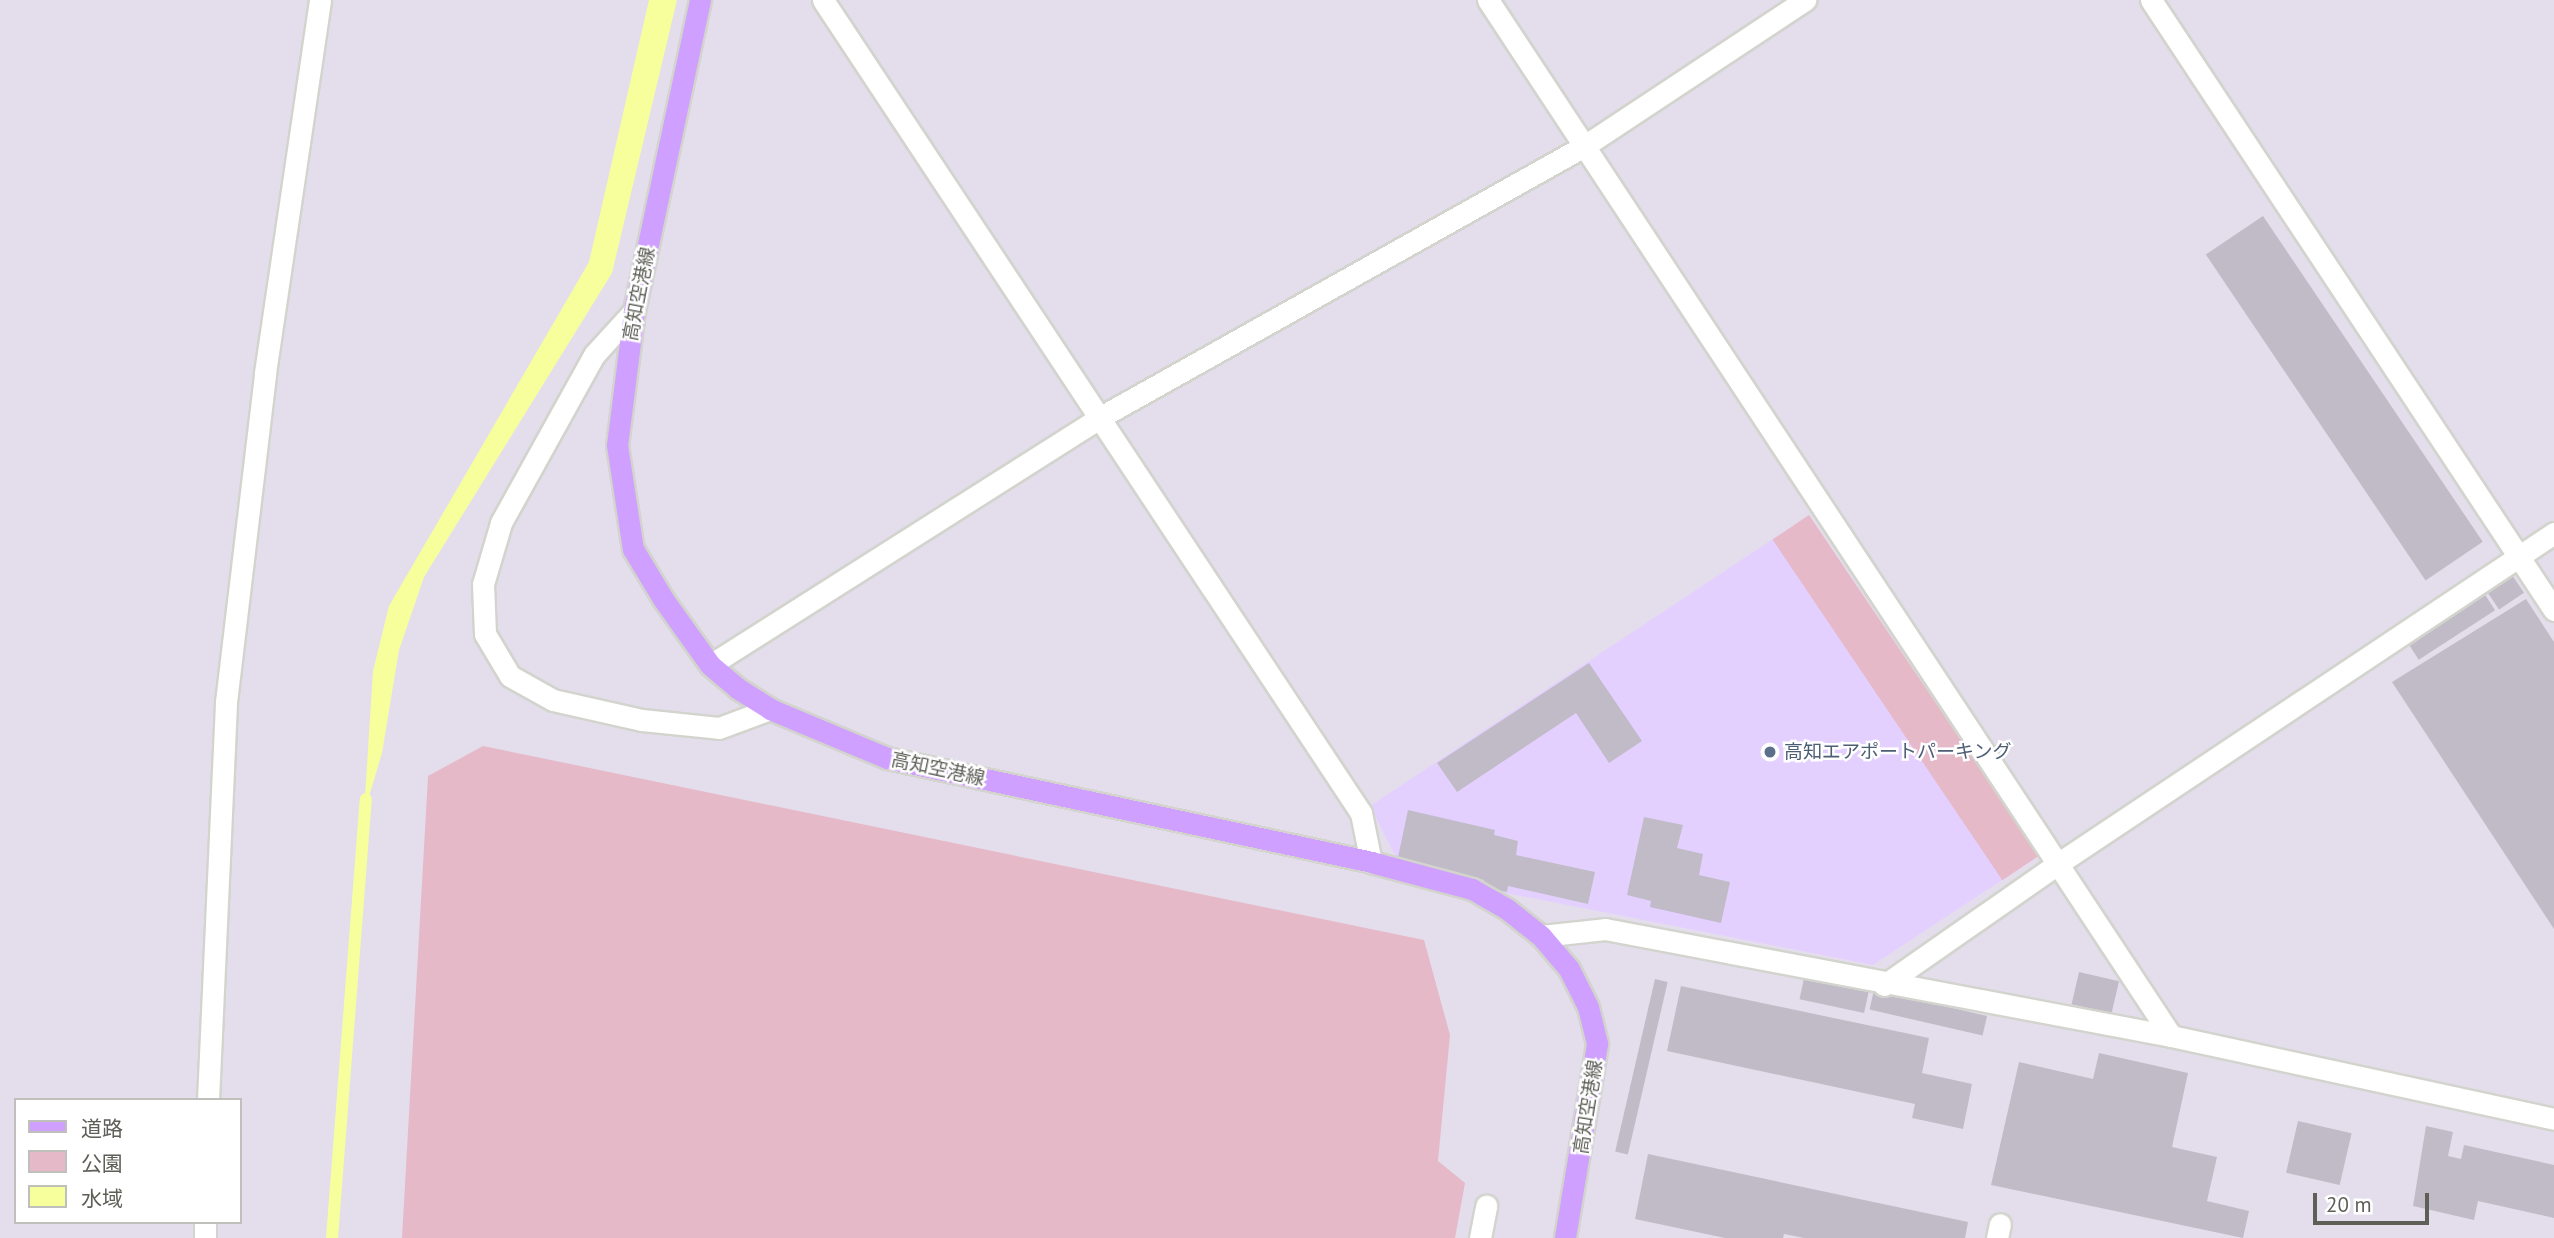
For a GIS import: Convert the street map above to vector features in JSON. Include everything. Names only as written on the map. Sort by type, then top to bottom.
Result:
[{"type":"main road","name":"高知空港線","points":[[700,0],[634,311],[617,445],[633,549],[710,665],[770,709],[887,758],[1371,862],[1472,889],[1541,936],[1569,969],[1588,1007],[1597,1044],[1565,1238]]},
{"type":"street","points":[[208,1098],[226,702],[265,373],[320,0]]},
{"type":"street","points":[[823,0],[1097,419],[1361,813],[1371,862]]},
{"type":"street","points":[[1488,0],[2171,1036]]},
{"type":"street","points":[[710,665],[1097,419],[1586,145],[1805,0]]},
{"type":"street","points":[[2151,0],[2554,610]]},
{"type":"street","points":[[634,311],[594,355],[501,523],[483,584],[485,634],[510,676],[553,700],[642,720],[719,727],[770,709]]},
{"type":"street","points":[[1884,985],[2059,863],[2554,533]]},
{"type":"street","points":[[1541,936],[1605,929],[1884,985],[2171,1036],[2554,1119]]},
{"type":"street","points":[[1480,1238],[1486,1206]]},
{"type":"shaded area","name":"高知エアポートパーキング","points":[[1809,515],[2037,857],[1873,965],[1404,873],[1370,806]]},
{"type":"green space","points":[[1809,515],[2039,856],[2002,880],[1773,540]]},
{"type":"green space","points":[[483,746],[1424,940],[1450,1035],[1438,1161],[1465,1183],[1455,1238],[402,1238],[428,776]]},
{"type":"water","points":[[649,0],[677,0],[612,273],[424,577],[399,650],[382,753],[364,813],[373,671],[389,606],[589,262]]},
{"type":"building","points":[[2263,216],[2483,542],[2426,580],[2206,255]]},
{"type":"building","points":[[2510,572],[2524,593],[2499,610],[2485,589]]},
{"type":"building","points":[[2482,590],[2495,610],[2419,660],[2406,640]]},
{"type":"building","points":[[2526,599],[2554,642],[2554,929],[2392,682]]},
{"type":"building","points":[[1589,663],[1642,741],[1609,763],[1576,713],[1457,792],[1437,763]]},
{"type":"building","points":[[1408,810],[1495,830],[1494,835],[1518,841],[1516,855],[1595,872],[1588,904],[1508,886],[1507,892],[1482,887],[1484,880],[1397,862]]},
{"type":"building","points":[[1644,817],[1683,825],[1677,848],[1703,854],[1699,875],[1730,882],[1721,923],[1650,907],[1651,901],[1627,895]]},
{"type":"building","points":[[1806,969],[1871,983],[1864,1013],[1800,999]]},
{"type":"building","points":[[2079,972],[2119,981],[2112,1013],[2072,1004]]},
{"type":"building","points":[[1655,979],[1668,982],[1628,1154],[1615,1151]]},
{"type":"building","points":[[1681,986],[1929,1038],[1922,1073],[1972,1084],[1963,1129],[1912,1118],[1915,1104],[1667,1051]]},
{"type":"building","points":[[1874,990],[1987,1016],[1983,1036],[1870,1009]]},
{"type":"building","points":[[2099,1053],[2188,1073],[2172,1147],[2217,1157],[2207,1201],[2249,1211],[2243,1238],[1991,1185],[2019,1062],[2093,1079]]},
{"type":"building","points":[[2298,1121],[2352,1133],[2340,1185],[2286,1173]]},
{"type":"building","points":[[2426,1126],[2453,1132],[2448,1156],[2461,1159],[2464,1145],[2554,1165],[2554,1218],[2478,1201],[2474,1220],[2413,1206]]},
{"type":"building","points":[[1648,1154],[1968,1222],[1965,1238],[1804,1238],[1784,1234],[1783,1238],[1725,1238],[1635,1219]]},
{"type":"waterway","points":[[332,1238],[366,799]]},
{"type":"place","name":"高知エアポートパーキング","points":[[1770,752]]}]
